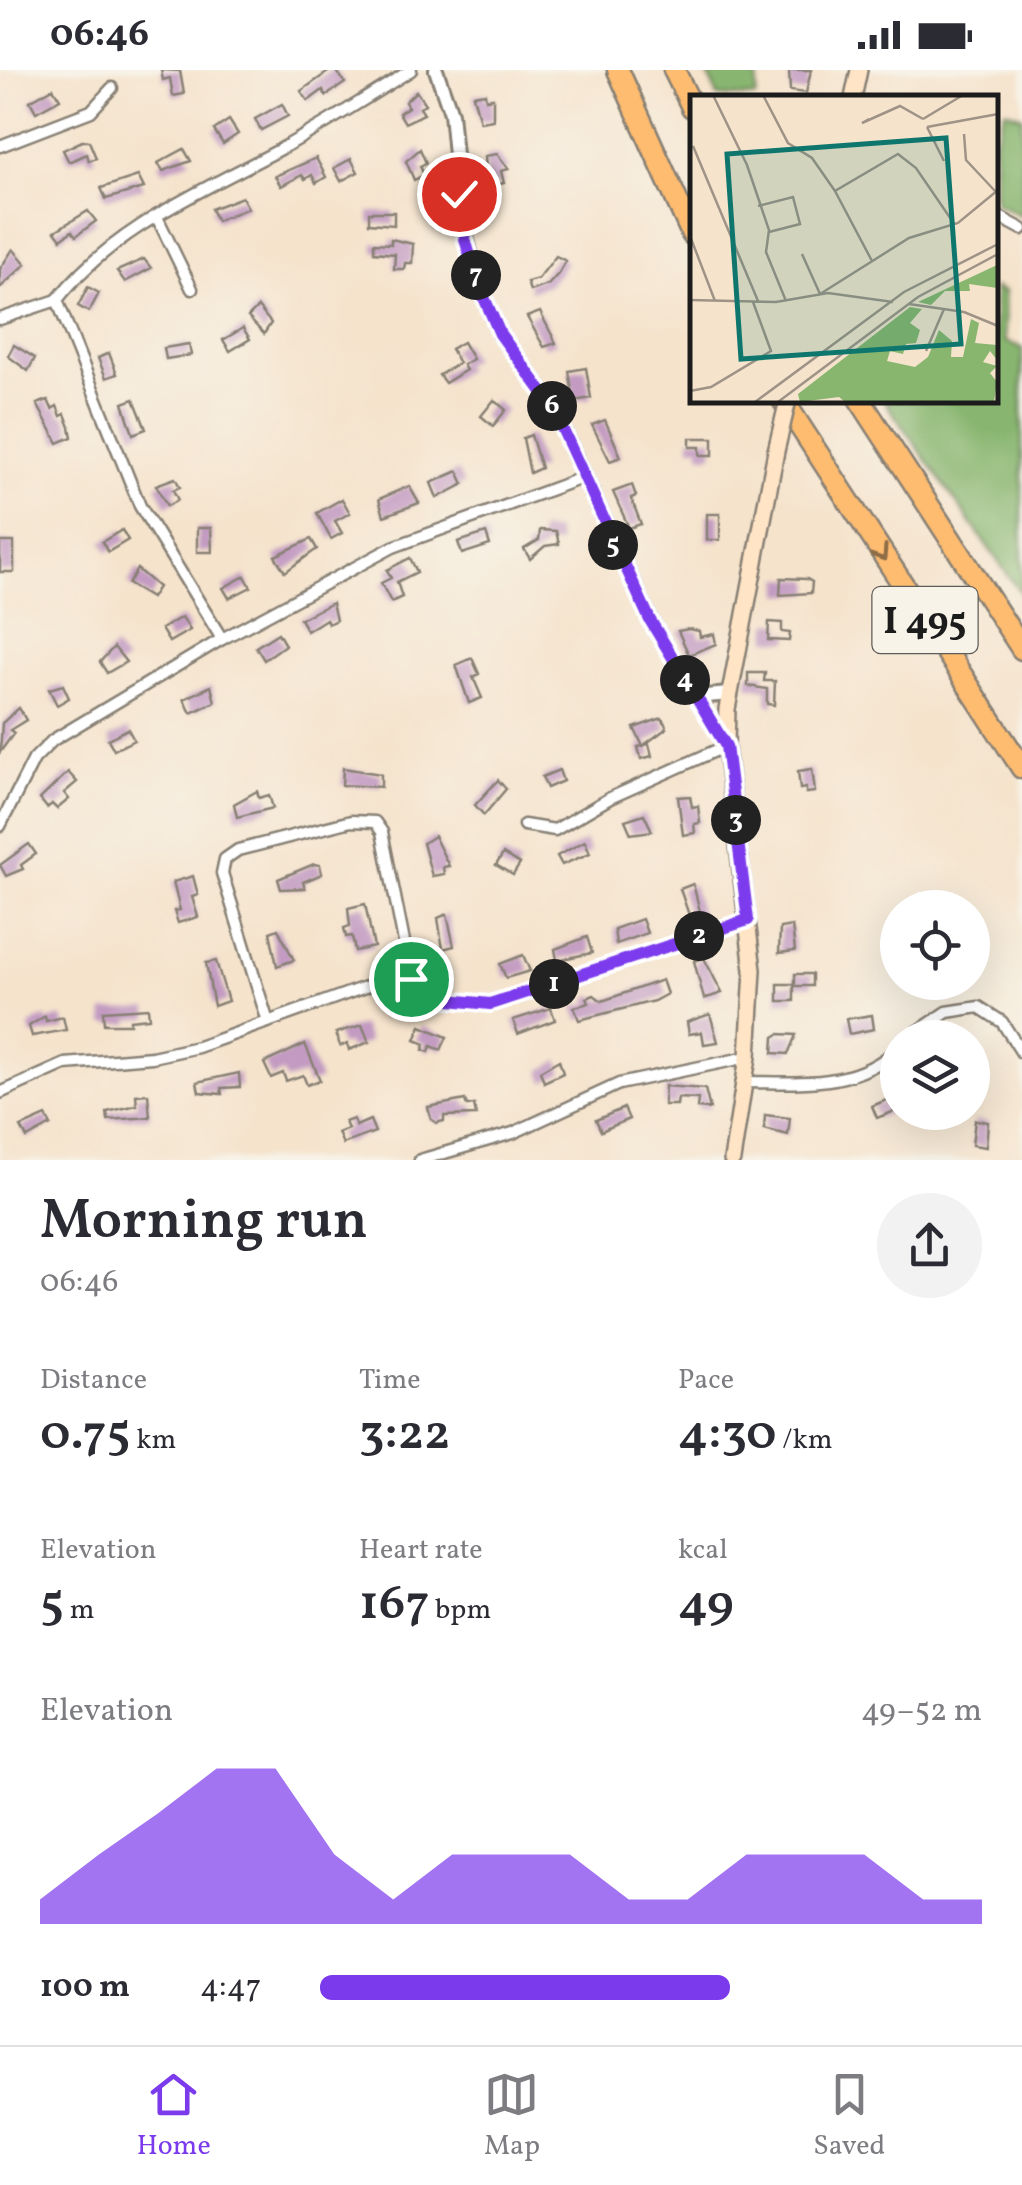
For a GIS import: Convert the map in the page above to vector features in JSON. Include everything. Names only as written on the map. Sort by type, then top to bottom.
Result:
[{"type":"highway","points":[[605,70],[687,225]]},
{"type":"highway","points":[[618,70],[687,225]]},
{"type":"highway","points":[[674,70],[690,103]]},
{"type":"highway","points":[[690,70],[700,95]]},
{"type":"highway","name":"I 495","points":[[787,402],[1022,768]]},
{"type":"highway","name":"I 495","points":[[861,402],[1022,649]]},
{"type":"main road","points":[[854,95],[859,70]]},
{"type":"main road","points":[[732,1160],[748,1057],[753,970],[726,746],[729,694],[786,402]]},
{"type":"street","points":[[0,319],[57,300],[91,262],[157,218],[336,118],[411,70]]},
{"type":"street","points":[[436,70],[453,124],[461,217],[479,286],[500,334],[551,404],[650,620],[726,746],[610,798],[554,830],[524,825]]},
{"type":"street","points":[[0,146],[91,111],[112,88]]},
{"type":"street","points":[[997,216],[1022,229]]},
{"type":"street","points":[[157,218],[192,289]]},
{"type":"street","points":[[57,300],[140,506],[222,639]]},
{"type":"street","points":[[0,826],[34,758],[52,740],[222,639],[392,547],[582,478]]},
{"type":"street","points":[[696,697],[729,694]]},
{"type":"street","points":[[268,1022],[223,878],[225,859],[238,850],[350,820],[375,822],[382,832],[404,947],[405,978]]},
{"type":"street","points":[[0,1093],[65,1064],[164,1055],[387,978],[405,978],[449,1000],[490,1004],[748,920]]},
{"type":"street","points":[[933,1020],[973,1006],[993,1012],[1022,1053]]},
{"type":"street","points":[[420,1160],[513,1133],[619,1084],[748,1057]]},
{"type":"street","points":[[745,1082],[847,1078],[880,1062]]},
{"type":"green space","points":[[706,70],[758,70],[756,95],[717,95]]},
{"type":"green space","points":[[1005,110],[1022,116],[1022,216],[997,204],[997,134]]},
{"type":"green space","points":[[997,289],[1004,292],[1005,341],[1022,348],[1022,595],[885,402],[997,402]]},
{"type":"building","points":[[161,70],[180,71],[184,94],[173,96],[170,78],[163,80]]},
{"type":"building","points":[[336,70],[345,83],[326,96],[323,90],[308,101],[301,91]]},
{"type":"building","points":[[789,70],[811,70],[806,93],[790,91]]},
{"type":"building","points":[[53,88],[60,99],[36,112],[30,101]]},
{"type":"building","points":[[416,91],[425,104],[420,108],[424,114],[405,123],[399,113],[408,107],[405,102]]},
{"type":"building","points":[[485,93],[486,99],[493,98],[493,120],[480,122],[473,95]]},
{"type":"building","points":[[282,104],[288,116],[261,130],[255,119]]},
{"type":"building","points":[[229,120],[238,134],[223,144],[214,130]]},
{"type":"building","points":[[89,141],[96,158],[89,161],[87,154],[69,162],[63,150]]},
{"type":"building","points":[[184,149],[191,161],[163,171],[158,163]]},
{"type":"building","points":[[420,149],[426,163],[420,166],[424,175],[414,180],[406,161]]},
{"type":"building","points":[[497,154],[509,169],[501,171],[504,183],[487,187],[485,156]]},
{"type":"building","points":[[316,158],[326,177],[316,183],[312,175],[305,179],[302,175],[281,186],[275,176]]},
{"type":"building","points":[[351,159],[358,172],[341,181],[334,168]]},
{"type":"building","points":[[138,176],[144,188],[106,199],[101,188]]},
{"type":"building","points":[[242,197],[248,208],[217,221],[211,209]]},
{"type":"building","points":[[88,211],[96,221],[76,236],[72,231],[61,239],[55,231]]},
{"type":"building","points":[[369,212],[394,212],[394,225],[369,223]]},
{"type":"building","points":[[391,239],[413,244],[412,263],[405,263],[404,269],[394,269],[395,254],[374,252],[374,243],[391,244]]},
{"type":"building","points":[[13,249],[26,264],[0,288],[0,269]]},
{"type":"building","points":[[556,256],[566,261],[559,273],[548,285],[530,291],[527,282],[538,279]]},
{"type":"building","points":[[144,259],[151,268],[125,282],[117,271]]},
{"type":"building","points":[[88,287],[99,293],[89,312],[78,306]]},
{"type":"building","points":[[258,307],[271,323],[264,334],[248,317]]},
{"type":"building","points":[[540,312],[556,343],[544,347],[527,317]]},
{"type":"building","points":[[243,328],[250,339],[230,351],[223,340]]},
{"type":"building","points":[[463,342],[473,359],[463,365],[466,370],[445,383],[439,375],[459,363],[451,349]]},
{"type":"building","points":[[189,344],[191,355],[166,359],[164,348]]},
{"type":"building","points":[[14,345],[35,358],[28,371],[8,356]]},
{"type":"building","points":[[109,353],[117,374],[106,378],[98,358]]},
{"type":"building","points":[[586,368],[591,398],[574,401],[569,371]]},
{"type":"building","points":[[134,399],[146,429],[133,434],[123,403]]},
{"type":"building","points":[[48,400],[52,409],[57,406],[61,416],[65,414],[70,427],[72,437],[58,443],[37,404]]},
{"type":"building","points":[[494,400],[506,410],[493,426],[481,416]]},
{"type":"building","points":[[605,420],[621,457],[610,461],[592,425]]},
{"type":"building","points":[[531,435],[541,468],[530,473],[523,438]]},
{"type":"building","points":[[690,438],[713,438],[713,455],[700,455],[700,447],[690,447]]},
{"type":"building","points":[[458,471],[464,484],[437,498],[431,483]]},
{"type":"building","points":[[175,478],[180,487],[173,490],[178,500],[167,506],[156,485]]},
{"type":"building","points":[[632,485],[636,496],[631,498],[641,524],[629,528],[613,492]]},
{"type":"building","points":[[409,486],[419,503],[384,516],[379,499]]},
{"type":"building","points":[[342,499],[350,513],[335,521],[342,533],[331,539],[317,513]]},
{"type":"building","points":[[707,514],[720,514],[720,540],[707,540]]},
{"type":"building","points":[[197,528],[211,528],[212,552],[197,552]]},
{"type":"building","points":[[122,530],[128,540],[108,552],[102,542]]},
{"type":"building","points":[[540,530],[556,531],[559,544],[545,546],[530,559],[524,549],[539,540]]},
{"type":"building","points":[[486,533],[490,545],[462,554],[458,542]]},
{"type":"building","points":[[311,539],[317,549],[285,572],[275,556]]},
{"type":"building","points":[[0,542],[14,542],[14,572],[0,572]]},
{"type":"building","points":[[410,558],[417,572],[397,582],[402,597],[391,602],[381,583],[391,578],[387,570]]},
{"type":"building","points":[[137,569],[158,587],[151,598],[128,584]]},
{"type":"building","points":[[245,576],[251,587],[229,598],[223,588]]},
{"type":"building","points":[[781,578],[807,579],[812,582],[811,593],[780,595]]},
{"type":"building","points":[[332,603],[336,620],[328,624],[326,619],[307,631],[300,619]]},
{"type":"building","points":[[182,617],[190,630],[169,642],[161,629]]},
{"type":"building","points":[[769,622],[782,623],[782,632],[790,633],[789,641],[768,640]]},
{"type":"building","points":[[678,631],[699,631],[700,637],[714,634],[716,644],[689,655]]},
{"type":"building","points":[[278,633],[285,645],[264,660],[256,647]]},
{"type":"building","points":[[114,647],[126,662],[107,673],[100,662]]},
{"type":"building","points":[[472,658],[479,674],[473,677],[482,698],[469,703],[456,665]]},
{"type":"building","points":[[748,673],[765,673],[764,681],[775,681],[774,705],[767,704],[767,689],[748,686]]},
{"type":"building","points":[[63,685],[69,698],[57,705],[49,689]]},
{"type":"building","points":[[211,686],[215,702],[191,713],[184,699]]},
{"type":"building","points":[[19,708],[26,720],[10,730],[14,733],[0,752],[2,723]]},
{"type":"building","points":[[662,718],[667,728],[644,745],[649,744],[652,756],[641,759],[638,747],[643,746],[634,728]]},
{"type":"building","points":[[128,729],[134,740],[114,750],[108,739]]},
{"type":"building","points":[[343,768],[381,774],[381,787],[342,785]]},
{"type":"building","points":[[812,769],[815,792],[806,793],[806,788],[800,789],[798,771]]},
{"type":"building","points":[[559,770],[563,781],[547,788],[542,777]]},
{"type":"building","points":[[68,772],[77,782],[64,793],[69,799],[57,809],[52,804],[47,808],[40,799]]},
{"type":"building","points":[[498,780],[506,789],[484,815],[475,805]]},
{"type":"building","points":[[257,791],[259,798],[269,795],[273,808],[237,817],[234,804]]},
{"type":"building","points":[[690,796],[692,807],[698,806],[700,823],[694,824],[695,833],[683,835],[678,797]]},
{"type":"building","points":[[644,814],[652,831],[631,834],[625,820]]},
{"type":"building","points":[[434,836],[449,866],[443,867],[444,874],[432,876],[423,843]]},
{"type":"building","points":[[585,841],[590,853],[562,865],[557,856]]},
{"type":"building","points":[[29,844],[36,854],[21,865],[23,869],[6,876],[0,865]]},
{"type":"building","points":[[503,854],[520,864],[513,875],[496,865]]},
{"type":"building","points":[[320,865],[322,874],[303,882],[305,888],[281,889],[278,879]]},
{"type":"building","points":[[193,876],[198,895],[192,897],[198,917],[178,923],[174,911],[180,910],[173,882]]},
{"type":"building","points":[[693,884],[701,915],[690,918],[680,889]]},
{"type":"building","points":[[365,904],[374,947],[355,951],[352,936],[346,937],[344,928],[350,926],[348,908]]},
{"type":"building","points":[[447,914],[454,946],[443,949],[438,918]]},
{"type":"building","points":[[642,919],[647,933],[616,944],[614,929]]},
{"type":"building","points":[[792,926],[795,951],[779,953],[780,928]]},
{"type":"building","points":[[278,929],[294,960],[277,966],[270,932]]},
{"type":"building","points":[[587,937],[592,953],[557,960],[555,949]]},
{"type":"building","points":[[523,955],[530,971],[506,978],[500,964]]},
{"type":"building","points":[[704,958],[722,993],[704,999],[694,961]]},
{"type":"building","points":[[216,961],[228,1001],[214,1006],[206,963]]},
{"type":"building","points":[[795,974],[812,974],[812,986],[795,986]]},
{"type":"building","points":[[662,980],[667,994],[654,1001],[579,1020],[574,1007],[589,1003],[587,998],[594,995],[602,1001]]},
{"type":"building","points":[[778,984],[794,984],[794,1001],[778,1001]]},
{"type":"building","points":[[148,1008],[149,1018],[130,1020],[130,1024],[104,1024],[103,1011]]},
{"type":"building","points":[[551,1008],[555,1020],[518,1034],[513,1020]]},
{"type":"building","points":[[710,1014],[718,1042],[704,1044],[702,1032],[689,1034],[687,1022]]},
{"type":"building","points":[[872,1015],[874,1029],[849,1034],[846,1019]]},
{"type":"building","points":[[45,1016],[46,1021],[63,1017],[66,1030],[32,1036],[29,1026]]},
{"type":"building","points":[[362,1025],[369,1042],[349,1050],[347,1044],[340,1046],[336,1033]]},
{"type":"building","points":[[421,1026],[447,1037],[441,1050],[431,1046],[429,1052],[423,1050],[425,1044],[415,1040]]},
{"type":"building","points":[[796,1035],[788,1054],[773,1053],[774,1037]]},
{"type":"building","points":[[305,1044],[320,1080],[307,1085],[303,1075],[286,1081],[283,1073],[271,1078],[264,1063]]},
{"type":"building","points":[[559,1060],[563,1073],[544,1082],[540,1071]]},
{"type":"building","points":[[239,1073],[240,1087],[221,1088],[222,1094],[199,1092],[197,1082]]},
{"type":"building","points":[[665,1086],[705,1089],[710,1109],[697,1108],[698,1099],[678,1098],[677,1105],[664,1105]]},
{"type":"building","points":[[148,1094],[150,1117],[108,1120],[107,1112],[137,1105],[136,1095]]},
{"type":"building","points":[[465,1100],[467,1106],[474,1105],[476,1115],[444,1116],[444,1121],[436,1123],[431,1119],[428,1107]]},
{"type":"building","points":[[880,1103],[880,1117],[877,1118],[872,1106]]},
{"type":"building","points":[[624,1108],[629,1119],[601,1131],[596,1120]]},
{"type":"building","points":[[765,1115],[790,1118],[788,1135],[764,1129]]},
{"type":"building","points":[[46,1116],[51,1125],[27,1138],[21,1127]]},
{"type":"building","points":[[353,1119],[356,1126],[370,1120],[375,1132],[343,1144],[338,1133],[348,1129],[345,1122]]},
{"type":"building","points":[[974,1130],[987,1130],[986,1147],[972,1145]]},
{"type":"route","points":[[411,979],[449,1000],[490,1004],[748,920],[726,746],[650,620],[600,519],[551,404],[500,334],[479,286],[465,239],[459,194]]}]
